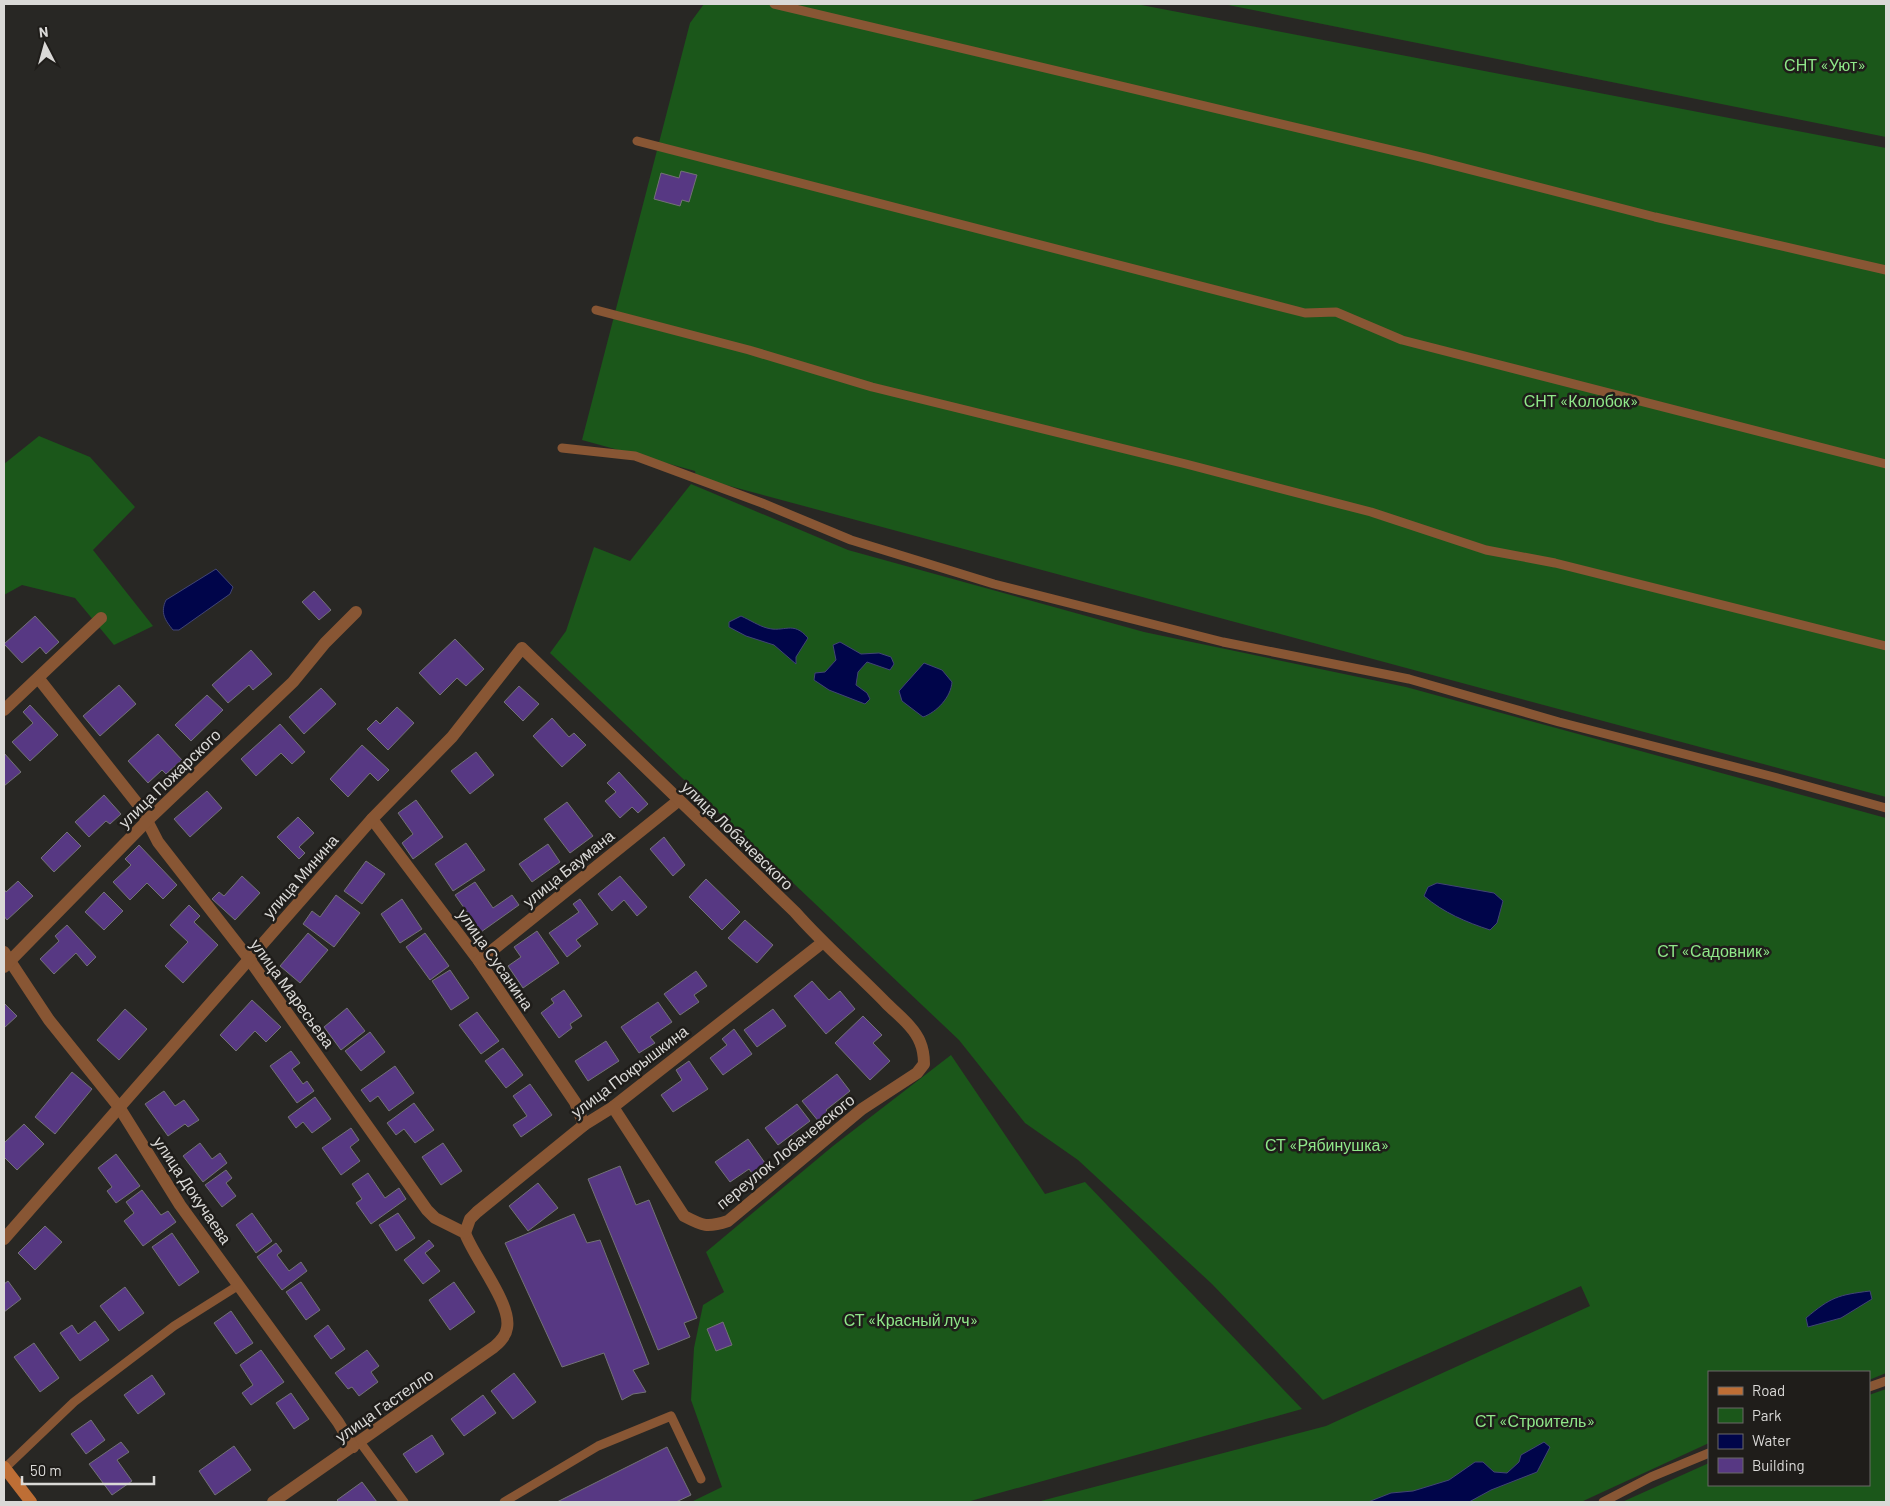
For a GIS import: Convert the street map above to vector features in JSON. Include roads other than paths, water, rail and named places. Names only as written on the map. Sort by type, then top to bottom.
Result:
[{"type":"main road","points":[[4,1468],[31,1502]]},
{"type":"street","name":"улица Пожарского","points":[[6,960],[148,820],[293,682],[326,643],[356,612]]},
{"type":"street","points":[[4,710],[39,679],[101,618]]},
{"type":"street","name":"улица Лобачевского","points":[[522,648],[678,801],[795,912],[822,943],[845,961],[907,1024],[920,1040],[924,1052]]},
{"type":"street","name":"улица Минина","points":[[4,1239],[372,818],[452,737],[522,648]]},
{"type":"street","name":"улица Маресьева","points":[[39,679],[140,807],[158,842],[249,959],[427,1210],[435,1218],[465,1233]]},
{"type":"street","name":"улица Баумана","points":[[479,961],[678,801]]},
{"type":"street","name":"улица Сусанина","points":[[372,818],[479,961],[575,1102],[584,1124]]},
{"type":"street","name":"улица Покрышкина","points":[[465,1233],[470,1219],[477,1212],[584,1124],[612,1107],[822,943]]},
{"type":"street","name":"улица Докучаева","points":[[6,960],[49,1020],[119,1107],[180,1204],[338,1422],[356,1444]]},
{"type":"street","name":"переулок Лобачевского","points":[[612,1107],[684,1216],[700,1225],[711,1227],[728,1221],[862,1109],[917,1073],[924,1064],[924,1052]]},
{"type":"street","name":"улица Гастелло","points":[[273,1502],[494,1347],[503,1338],[507,1328],[507,1314],[502,1301],[470,1249],[465,1233]]},
{"type":"lane","points":[[774,4],[1425,158],[1664,219],[1886,270]]},
{"type":"lane","points":[[637,141],[1305,313],[1336,312],[1402,340],[1886,464]]},
{"type":"lane","points":[[596,310],[749,350],[872,387],[1186,464],[1371,512],[1486,550],[1555,563],[1886,646]]},
{"type":"lane","points":[[562,448],[635,456],[762,503],[851,540],[994,584],[1223,642],[1408,679],[1559,722],[1886,808]]},
{"type":"lane","points":[[4,1468],[81,1396],[174,1326],[239,1285]]},
{"type":"lane","points":[[1870,1387],[1886,1381]]},
{"type":"lane","points":[[504,1502],[598,1446],[671,1416],[701,1479]]},
{"type":"lane","points":[[356,1444],[404,1502]]},
{"type":"lane","points":[[1602,1502],[1651,1477],[1708,1453]]},
{"type":"water","points":[[216,569],[233,587],[230,594],[179,630],[173,630],[163,613],[166,600]]},
{"type":"water","points":[[741,616],[767,628],[793,628],[803,633],[808,638],[796,657],[796,664],[774,645],[746,636],[729,627],[729,622]]},
{"type":"water","points":[[840,642],[861,654],[879,653],[891,657],[894,664],[890,670],[867,662],[858,672],[856,685],[867,693],[870,699],[865,704],[829,690],[814,680],[815,673],[825,672],[836,660],[833,645]]},
{"type":"water","points":[[924,663],[942,670],[952,682],[949,693],[942,703],[933,712],[923,717],[902,701],[899,691]]},
{"type":"water","points":[[1437,883],[1494,893],[1503,901],[1497,923],[1490,930],[1464,920],[1439,907],[1424,896],[1428,887]]},
{"type":"water","points":[[1870,1291],[1872,1299],[1841,1318],[1808,1327],[1806,1318],[1822,1305],[1835,1298]]},
{"type":"water","points":[[1544,1442],[1550,1447],[1537,1472],[1491,1490],[1469,1502],[1368,1502],[1391,1493],[1413,1491],[1449,1480],[1475,1462],[1483,1462],[1494,1472],[1507,1473],[1519,1462],[1521,1455]]},
{"type":"park label","name":"СНТ «Уют»","points":[[1825,64]]},
{"type":"park label","name":"СНТ «Колобок»","points":[[1581,400]]},
{"type":"park label","name":"СТ «Садовник»","points":[[1714,950]]},
{"type":"park label","name":"СТ «Рябинушка»","points":[[1327,1144]]},
{"type":"park label","name":"СТ «Красный луч»","points":[[911,1319]]},
{"type":"park label","name":"СТ «Строитель»","points":[[1535,1420]]}]
